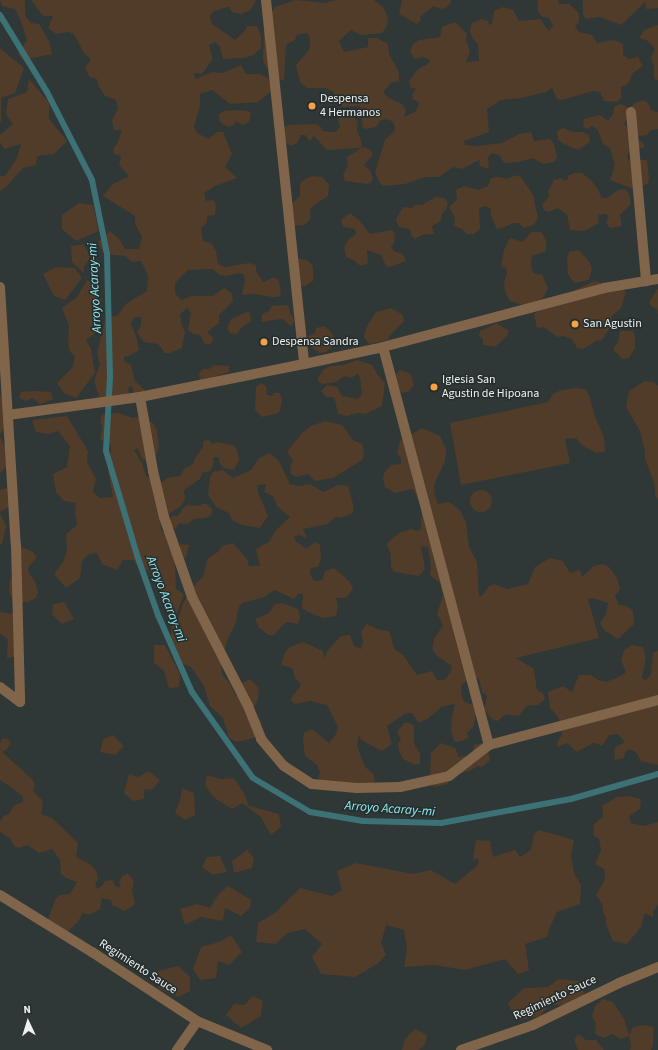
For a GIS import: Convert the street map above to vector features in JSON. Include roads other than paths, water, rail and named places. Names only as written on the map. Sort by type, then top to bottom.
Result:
[{"type":"street","points":[[266,0],[304,364]]},
{"type":"street","points":[[631,112],[646,281]]},
{"type":"street","points":[[8,415],[123,398],[140,397],[304,364],[383,347],[604,288],[658,279]]},
{"type":"street","points":[[0,287],[16,545],[20,702],[0,687]]},
{"type":"street","points":[[383,347],[489,746]]},
{"type":"street","points":[[140,397],[153,471],[164,517],[192,597],[248,706],[261,739],[284,766],[312,784],[357,788],[400,787],[449,776],[489,746],[658,700]]},
{"type":"street","name":"Regimiento Sauce","points":[[0,895],[92,952],[197,1021],[267,1050]]},
{"type":"street","name":"Regimiento Sauce","points":[[467,1049],[533,1025],[619,983],[658,967]]},
{"type":"street","points":[[177,1050],[197,1021]]},
{"type":"waterway","name":"Arroyo Acaray-mi","points":[[0,15],[47,92],[92,180],[107,254],[110,377],[106,451],[137,555],[158,615],[192,692],[253,778],[310,812],[363,821],[441,823],[571,799],[658,774]]},
{"type":"place","name":"Despensa 4 Hermanos","points":[[312,106]]},
{"type":"place","name":"San Agustin","points":[[575,324]]},
{"type":"place","name":"Despensa Sandra","points":[[264,342]]},
{"type":"place","name":"Iglesia San Agustin de Hipoana","points":[[434,387]]}]
